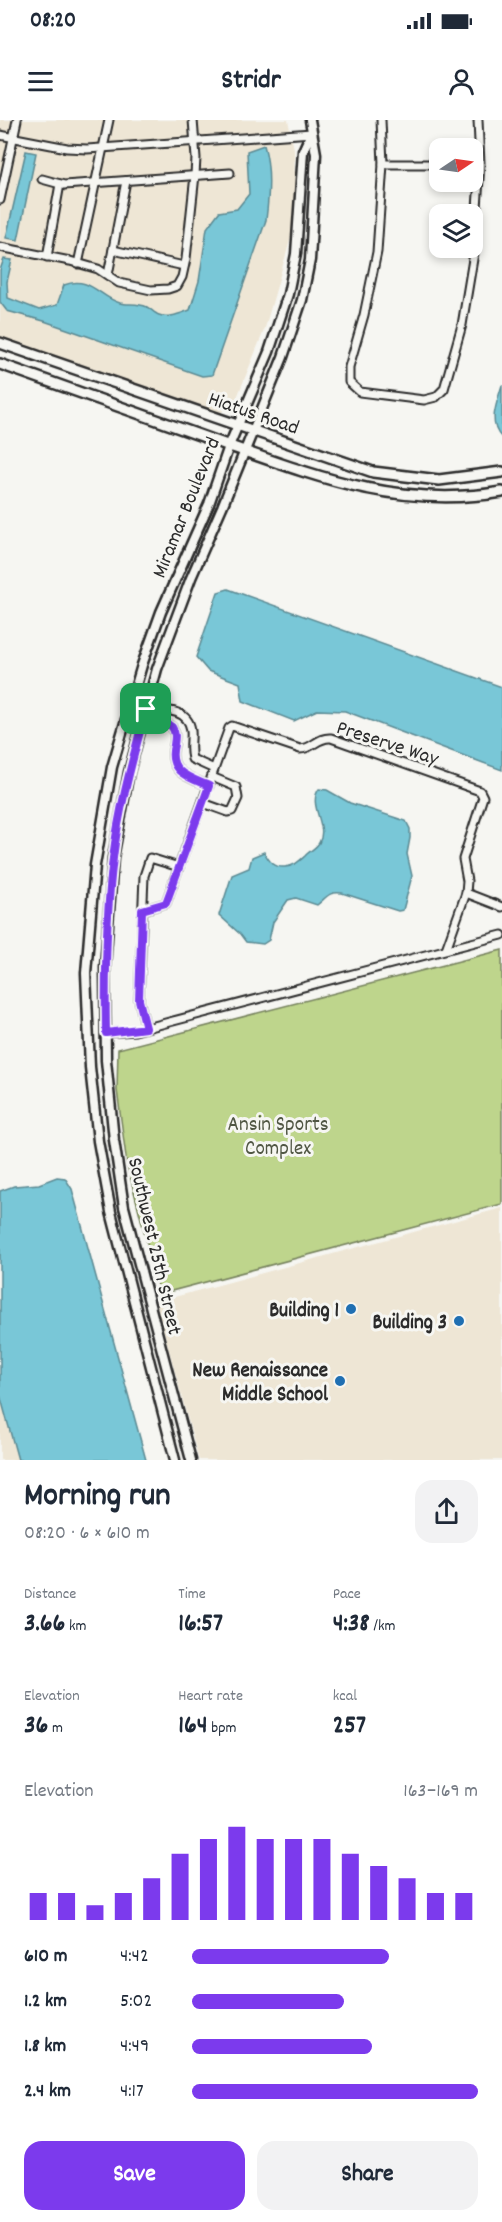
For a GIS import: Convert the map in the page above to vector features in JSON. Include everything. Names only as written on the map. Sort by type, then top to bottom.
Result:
[{"type":"main road","name":"Hiatus Road","points":[[0,343],[374,472],[439,480],[502,472]]},
{"type":"main road","name":"Hiatus Road","points":[[0,364],[245,452],[366,490],[436,498],[470,497],[502,492]]},
{"type":"street","points":[[0,200],[17,120]]},
{"type":"street","points":[[78,264],[109,120]]},
{"type":"street","points":[[0,247],[98,269],[119,283],[151,290],[177,286],[184,266],[195,175],[193,120]]},
{"type":"street","name":"Miramar Boulevard","points":[[113,858],[129,772],[157,669],[191,578],[283,357],[302,300],[309,260],[316,154],[310,120]]},
{"type":"street","points":[[381,120],[383,164],[377,252],[364,315],[349,367],[349,382],[360,392],[424,400],[436,397],[444,389],[462,325],[474,253],[475,192]]},
{"type":"street","points":[[477,138],[478,120]]},
{"type":"street","points":[[0,135],[67,148],[312,133]]},
{"type":"street","name":"Miramar Boulevard","points":[[95,862],[112,767],[142,665],[161,612],[209,504],[237,425],[269,352],[288,294],[296,254],[303,151],[312,133]]},
{"type":"street","points":[[383,164],[429,164]]},
{"type":"street","points":[[42,180],[60,184],[96,183],[230,173]]},
{"type":"street","points":[[108,275],[126,181]]},
{"type":"street","points":[[47,256],[60,184]]},
{"type":"street","points":[[113,250],[184,266]]},
{"type":"street","points":[[146,709],[170,710],[181,714],[191,729],[189,748],[192,759],[214,769]]},
{"type":"street","points":[[146,709],[175,731],[176,738],[171,755],[179,771],[209,786]]},
{"type":"street","name":"Preserve Way","points":[[142,910],[166,903],[229,728],[232,726],[300,749],[311,747],[318,739],[331,738],[480,791],[483,797],[462,862],[467,881],[466,893],[446,949]]},
{"type":"street","points":[[203,803],[228,812],[232,811],[238,798],[236,787],[212,777]]},
{"type":"street","name":"Southwest 25th Street","points":[[113,858],[105,967],[106,1060],[114,1140],[124,1207],[191,1460]]},
{"type":"street","points":[[146,1028],[139,1000],[144,876],[150,858],[179,867]]},
{"type":"street","name":"Southwest 25th Street","points":[[95,862],[86,973],[90,1067],[98,1140],[111,1212],[176,1460]]},
{"type":"street","points":[[466,893],[502,907]]},
{"type":"street","points":[[106,1033],[146,1028],[502,935]]},
{"type":"shaded area","points":[[0,120],[288,120],[294,149],[293,230],[265,328],[234,405],[219,413],[0,338]]},
{"type":"shaded area","name":"New Renaissance Middle School","points":[[502,1208],[502,1460],[199,1460],[156,1302]]},
{"type":"shaded area","points":[[0,1395],[18,1460],[0,1460]]},
{"type":"green space","name":"Ansin Sports Complex","points":[[502,950],[502,1204],[160,1294],[127,1164],[117,1090],[118,1049]]},
{"type":"water","points":[[264,145],[269,192],[266,220],[212,375],[202,376],[44,321],[7,311],[0,302],[0,270],[4,259],[12,260],[7,282],[8,298],[39,310],[57,305],[64,285],[81,283],[113,300],[123,304],[144,306],[163,316],[190,310],[199,281],[207,228],[219,212],[237,209],[249,194],[247,151]]},
{"type":"water","points":[[26,151],[36,153],[18,240],[6,238]]},
{"type":"water","points":[[502,385],[502,438],[495,426],[494,413]]},
{"type":"water","points":[[228,589],[502,687],[502,770],[345,711],[317,710],[294,721],[243,701],[240,683],[208,671],[196,657],[218,592]]},
{"type":"water","points":[[319,789],[327,790],[350,803],[406,821],[410,829],[407,854],[412,876],[403,910],[398,911],[342,893],[331,894],[317,905],[296,898],[288,900],[273,922],[269,940],[263,944],[246,942],[219,915],[232,875],[249,868],[252,857],[264,852],[272,863],[285,867],[296,863],[316,847],[322,830],[315,802]]},
{"type":"water","points":[[57,1177],[65,1178],[72,1189],[146,1460],[18,1460],[0,1395],[0,1191],[14,1186],[39,1184]]},
{"type":"place","name":"Building 1","points":[[351,1309]]},
{"type":"place","name":"Building 3","points":[[459,1321]]},
{"type":"place","name":"New Renaissance Middle School","points":[[340,1381]]},
{"type":"route","points":[[146,709],[175,731],[176,738],[171,755],[179,771],[209,786],[166,903],[142,910],[139,1000],[146,1028],[106,1033],[105,967],[113,858],[129,772],[146,709]]}]
